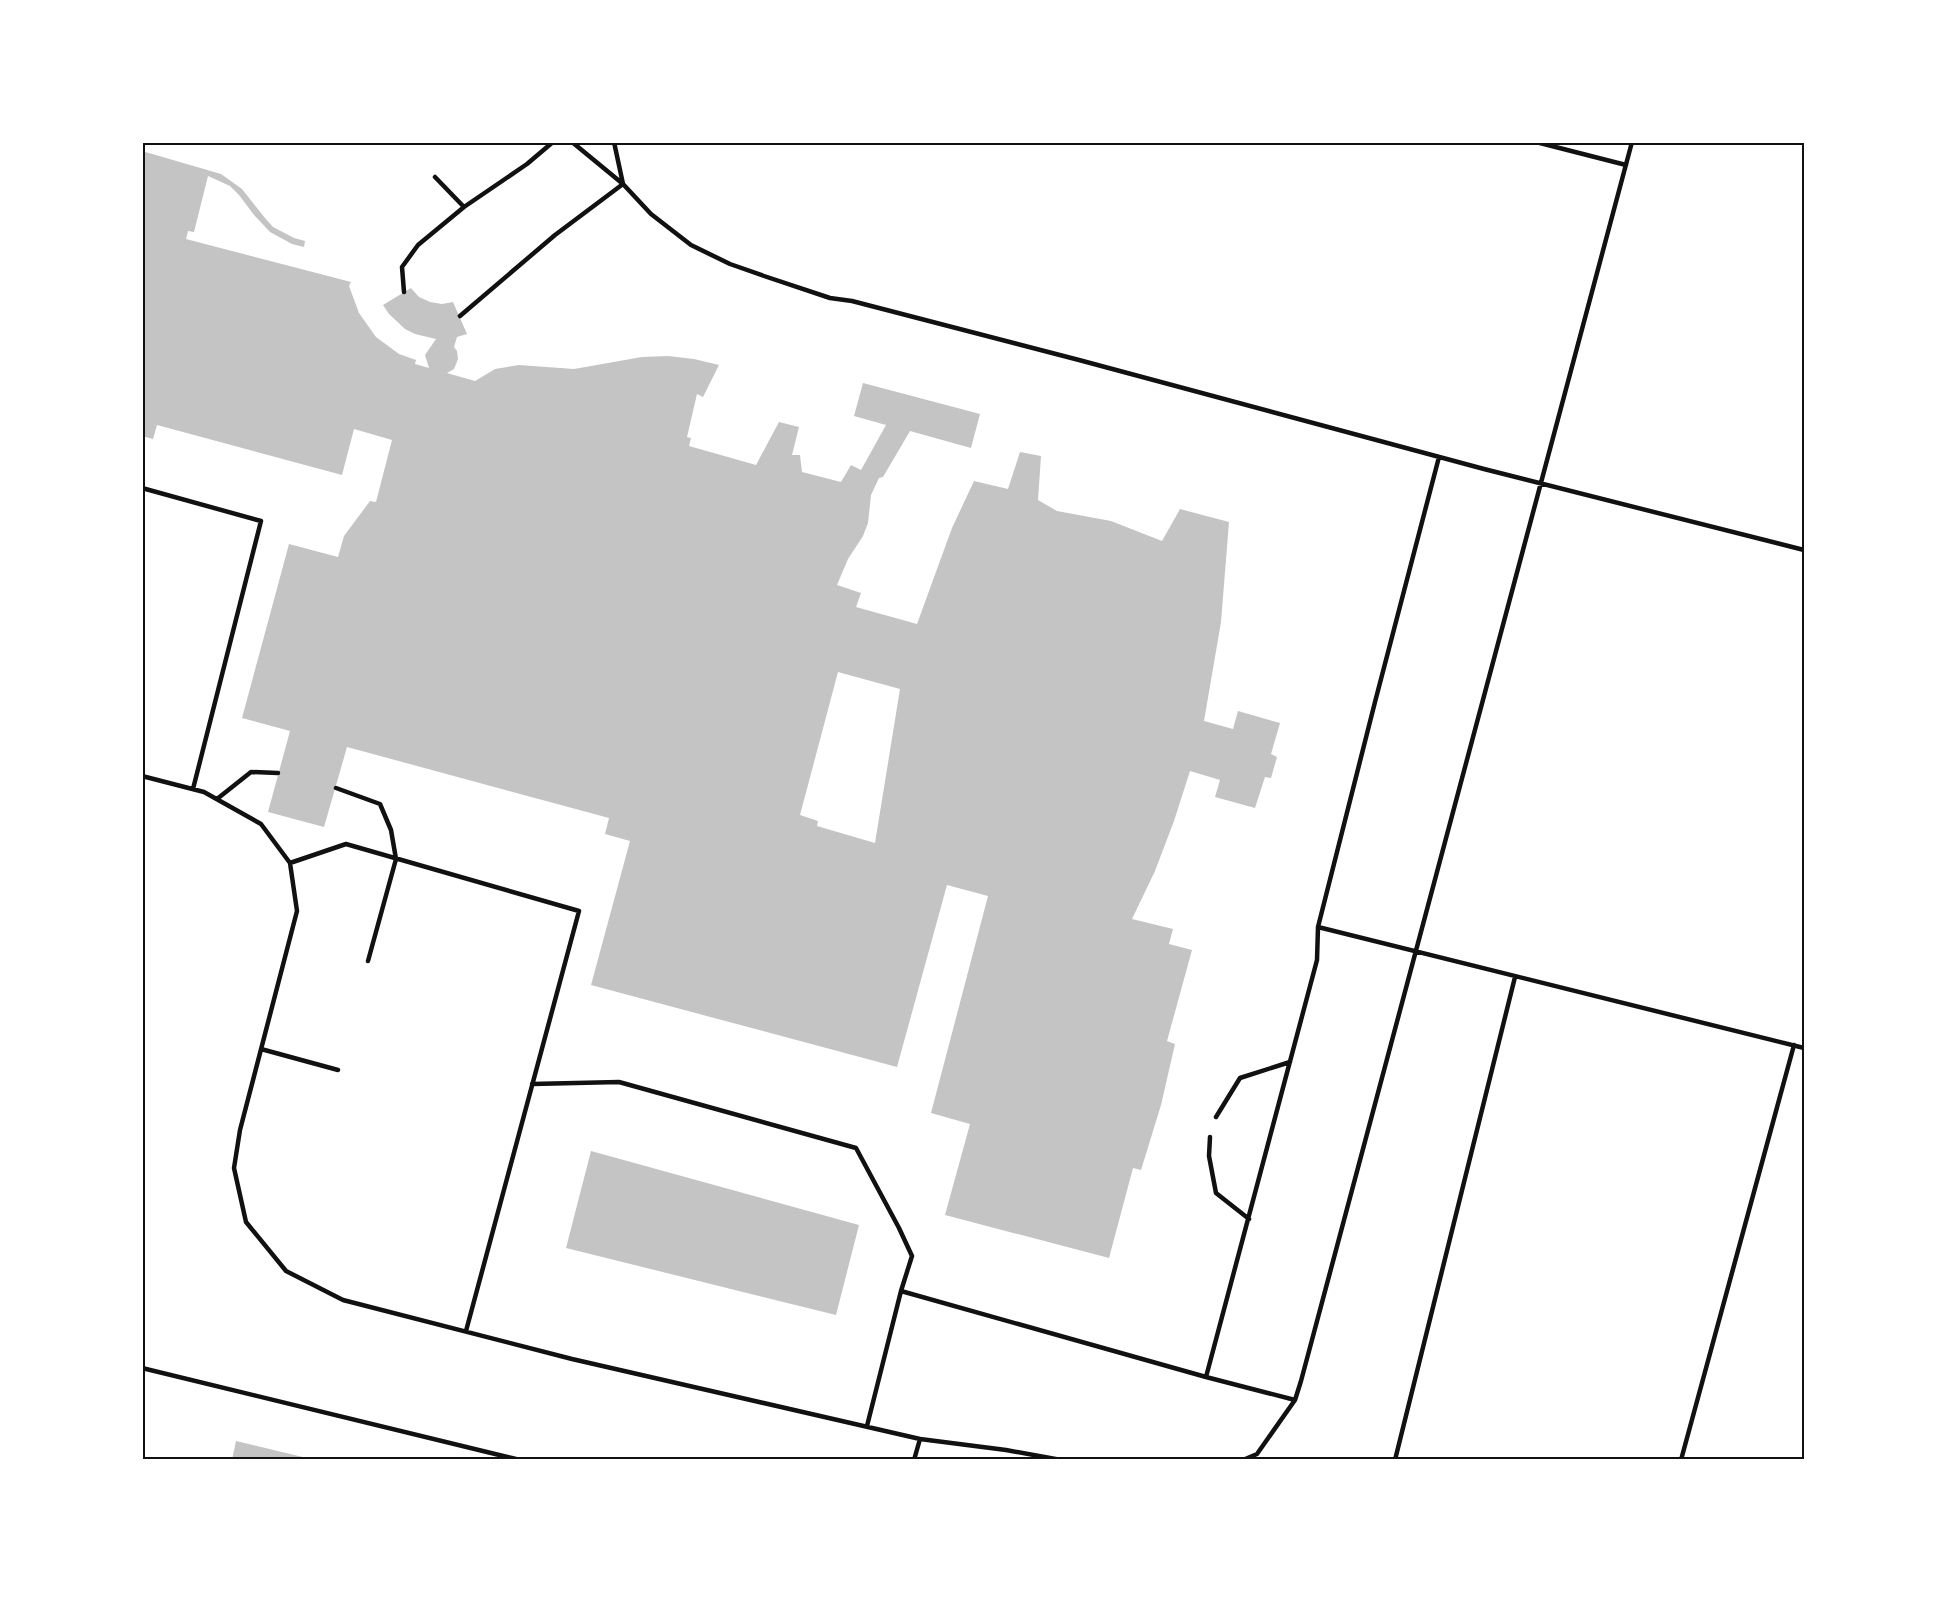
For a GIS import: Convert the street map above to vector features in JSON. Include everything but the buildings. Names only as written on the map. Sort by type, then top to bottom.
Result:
[{"type":"lane","points":[[404,292],[402,267],[418,245],[464,207],[527,164],[553,142]]},
{"type":"lane","points":[[572,142],[623,184],[651,213],[691,245],[730,264],[830,298],[852,301],[1439,457],[1804,550]]},
{"type":"lane","points":[[614,142],[623,184]]},
{"type":"lane","points":[[1536,142],[1626,165]]},
{"type":"lane","points":[[1243,1460],[1257,1454],[1295,1400],[1632,142]]},
{"type":"lane","points":[[435,177],[464,207]]},
{"type":"lane","points":[[460,316],[555,235],[623,184]]},
{"type":"lane","points":[[1206,1377],[1317,960],[1318,927],[1439,457]]},
{"type":"lane","points":[[142,488],[261,521],[193,789]]},
{"type":"lane","points":[[217,799],[251,772],[278,773]]},
{"type":"lane","points":[[142,776],[193,789],[217,799],[261,824],[290,863],[297,911],[240,1130],[234,1168],[246,1222],[286,1271],[343,1300],[572,1359],[920,1439],[1061,1460]]},
{"type":"lane","points":[[336,788],[380,804],[391,830],[396,859],[368,961]]},
{"type":"lane","points":[[290,863],[346,844],[579,911],[466,1331]]},
{"type":"lane","points":[[1318,927],[1804,1048]]},
{"type":"lane","points":[[1395,1460],[1515,977]]},
{"type":"lane","points":[[1681,1460],[1794,1045]]},
{"type":"lane","points":[[261,1049],[338,1070]]},
{"type":"lane","points":[[1216,1117],[1240,1078],[1290,1062]]},
{"type":"lane","points":[[532,1084],[619,1082],[856,1148],[912,1256],[867,1426]]},
{"type":"lane","points":[[1210,1137],[1209,1156],[1216,1193],[1249,1219]]},
{"type":"lane","points":[[901,1291],[1295,1400]]},
{"type":"lane","points":[[142,1368],[520,1460]]},
{"type":"lane","points":[[914,1460],[920,1439]]},
{"type":"lane","points":[[1257,1454],[1263,1460]]}]
